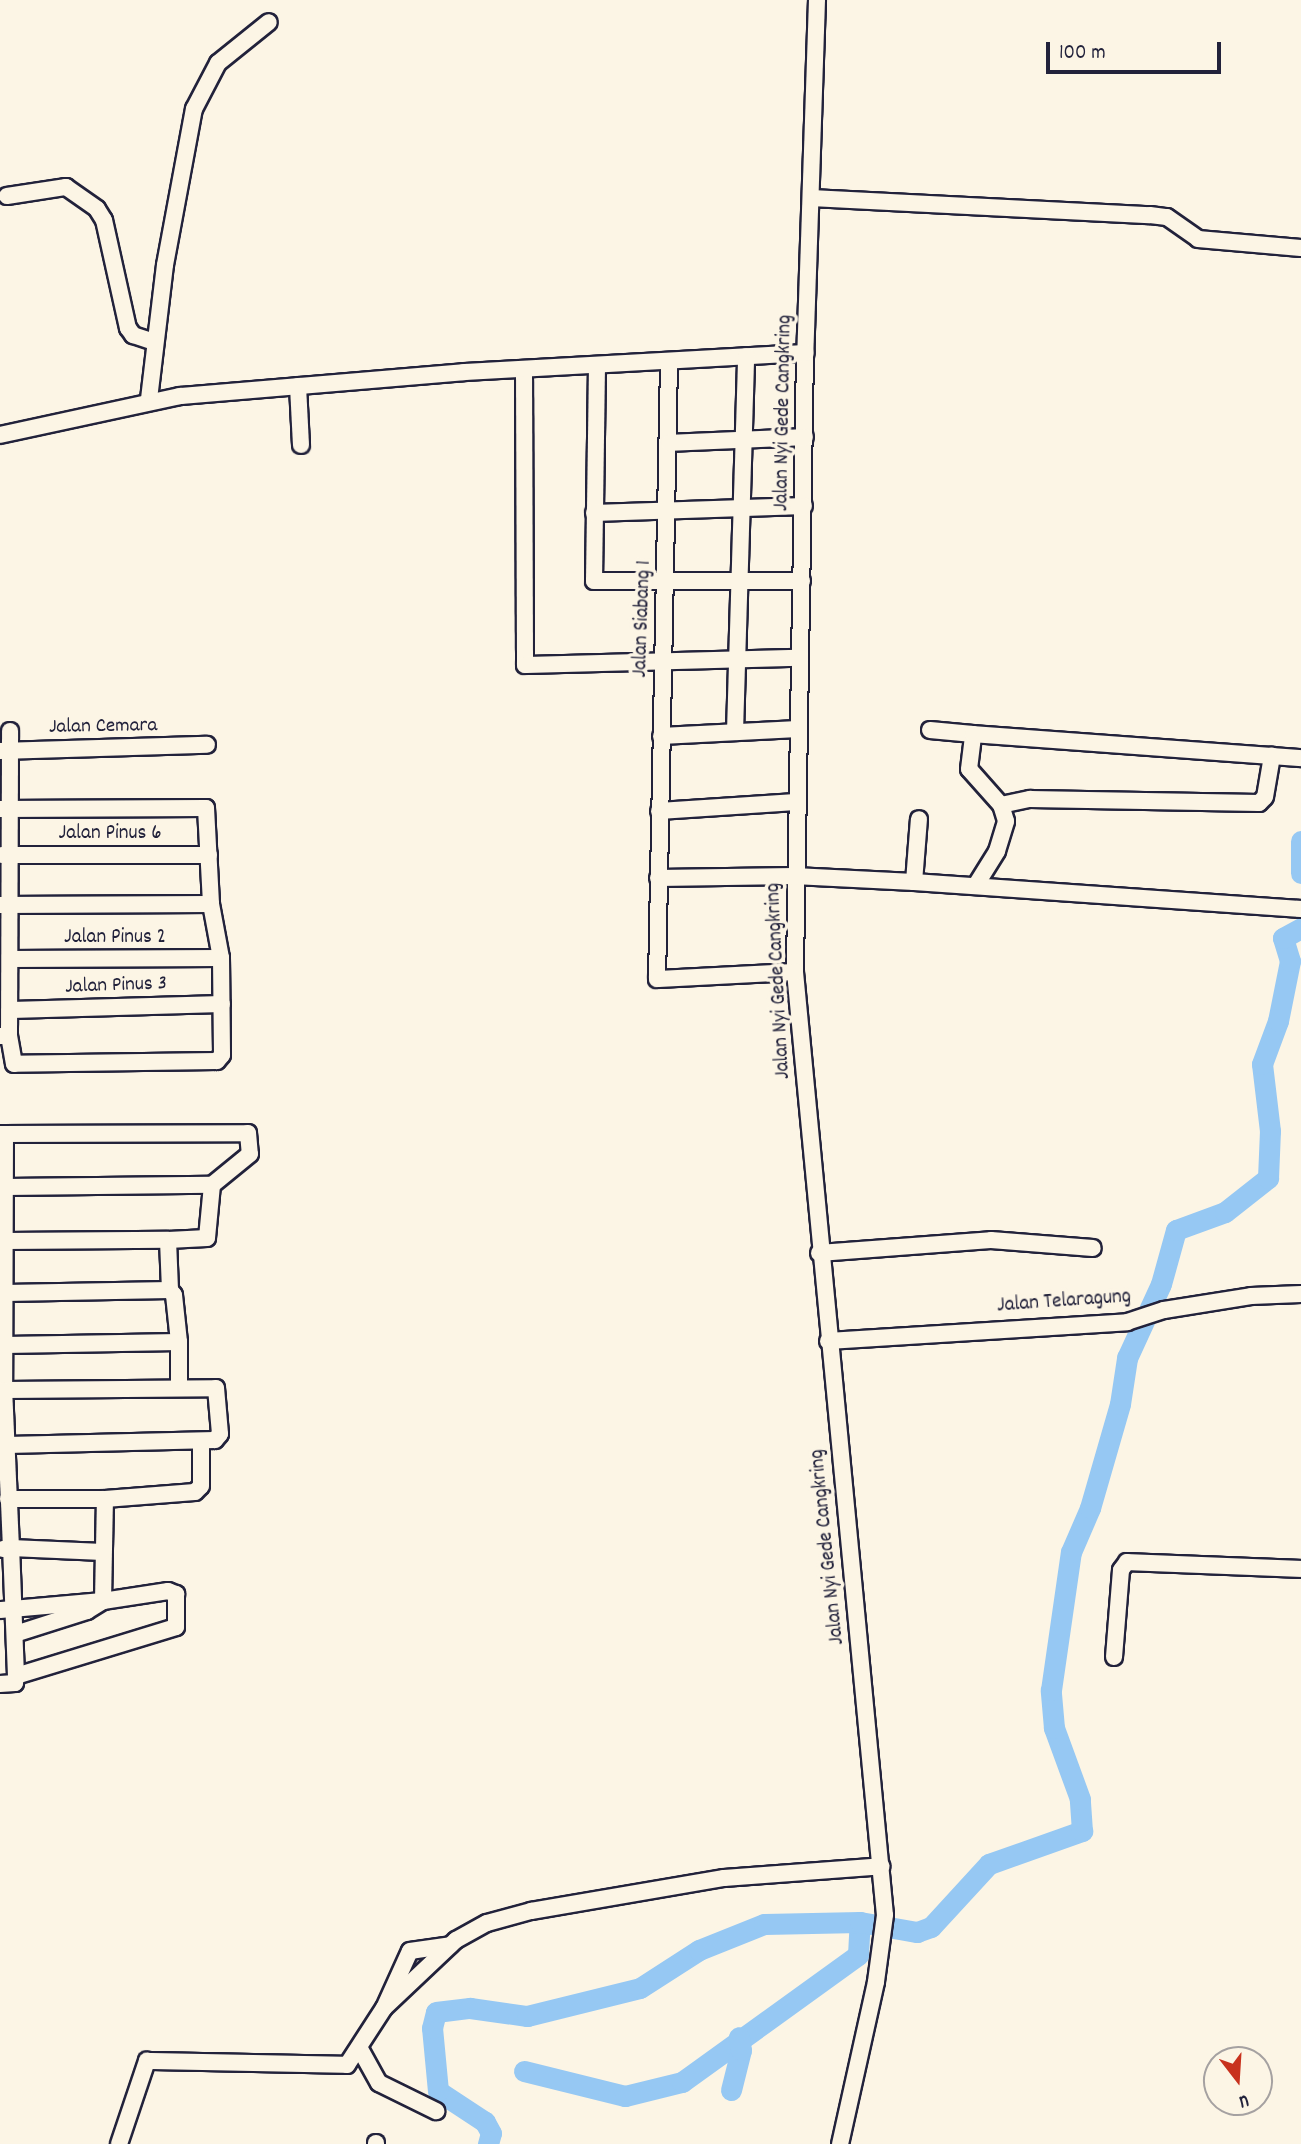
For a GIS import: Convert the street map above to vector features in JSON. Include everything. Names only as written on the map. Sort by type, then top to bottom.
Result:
[{"type":"street","name":"Jalan Nyi Gede Cangkring","points":[[817,0],[805,354],[804,506],[794,876],[795,972],[819,1253],[885,1915],[883,1939],[840,2144]]},
{"type":"street","points":[[149,399],[154,342],[194,109],[218,63],[270,22]]},
{"type":"street","points":[[7,196],[16,191],[66,187],[97,209],[104,220],[128,328],[133,335],[154,342]]},
{"type":"street","points":[[811,198],[1150,215],[1167,217],[1198,239],[1301,248]]},
{"type":"street","points":[[0,435],[149,399],[240,395],[298,386],[524,369],[805,354]]},
{"type":"street","points":[[735,732],[737,581],[746,356]]},
{"type":"street","name":"Jalan Siabang 1","points":[[669,362],[657,979],[795,972]]},
{"type":"street","points":[[597,366],[594,581],[665,584],[802,581]]},
{"type":"street","points":[[524,369],[523,663],[736,656],[800,658]]},
{"type":"street","points":[[298,386],[302,445]]},
{"type":"street","points":[[669,443],[744,438],[805,438]]},
{"type":"street","points":[[594,513],[668,513],[804,506]]},
{"type":"street","points":[[661,736],[798,729]]},
{"type":"street","points":[[930,730],[1301,758]]},
{"type":"street","points":[[5,809],[202,806],[207,813],[211,904],[221,958],[222,1055],[217,1061],[14,1064],[4,1036],[11,1010],[5,905],[4,751],[10,732]]},
{"type":"street","points":[[969,885],[1005,830],[1001,805],[969,769],[973,734]]},
{"type":"street","name":"Jalan Cemara","points":[[4,751],[207,746]]},
{"type":"street","points":[[1001,805],[1030,799],[1259,803],[1265,797],[1272,756]]},
{"type":"street","points":[[659,811],[796,802]]},
{"type":"street","points":[[914,882],[919,819]]},
{"type":"street","name":"Jalan Pinus 6","points":[[5,855],[209,855]]},
{"type":"street","points":[[658,878],[794,876],[969,885],[1300,909]]},
{"type":"street","points":[[5,905],[211,904]]},
{"type":"street","name":"Jalan Pinus 2","points":[[9,960],[221,958]]},
{"type":"street","name":"Jalan Pinus 3","points":[[11,1010],[222,1004]]},
{"type":"street","points":[[0,1684],[15,1683],[16,1676],[15,1634],[6,1609],[5,1548],[8,1499],[4,1390],[5,1187],[2,1134],[246,1130],[250,1154],[212,1185],[5,1187]]},
{"type":"street","points":[[5,1241],[208,1238],[212,1185]]},
{"type":"street","points":[[168,1240],[170,1290],[174,1295],[179,1342],[178,1386]]},
{"type":"street","points":[[819,1253],[998,1240],[1093,1248]]},
{"type":"street","points":[[5,1293],[170,1290]]},
{"type":"street","name":"Jalan Telaragung","points":[[828,1341],[1127,1322],[1164,1310],[1251,1296],[1301,1294]]},
{"type":"street","points":[[5,1345],[179,1342]]},
{"type":"street","points":[[4,1390],[178,1386],[216,1388],[219,1393],[220,1434],[215,1440],[7,1445]]},
{"type":"street","points":[[8,1499],[105,1499],[199,1490],[201,1441]]},
{"type":"street","points":[[103,1601],[105,1499]]},
{"type":"street","points":[[5,1548],[103,1552]]},
{"type":"street","points":[[1114,1657],[1121,1570],[1126,1563],[1301,1569]]},
{"type":"street","points":[[6,1609],[103,1601],[173,1591],[177,1624],[171,1630],[16,1676]]},
{"type":"street","points":[[15,1634],[87,1611],[103,1601]]},
{"type":"street","points":[[384,2008],[451,1945],[487,1923],[531,1911],[724,1878],[882,1866]]},
{"type":"street","points":[[119,2144],[147,2061],[298,2061],[333,2066],[347,2065],[360,2049],[384,2008],[410,1951],[451,1945]]},
{"type":"street","points":[[360,2049],[379,2083],[436,2111]]},
{"type":"waterway","points":[[1301,841],[1301,873]]},
{"type":"waterway","points":[[488,2144],[491,2133],[485,2122],[438,2091],[432,2028],[436,2012],[470,2008],[527,2016],[640,1988],[699,1950],[764,1924],[860,1922],[917,1932],[931,1927],[989,1864],[1082,1831],[1080,1799],[1054,1728],[1051,1690],[1071,1552],[1090,1508],[1120,1404],[1127,1358],[1161,1284],[1176,1230],[1225,1212],[1268,1178],[1270,1131],[1262,1064],[1278,1021],[1290,961],[1283,938],[1301,928]]},
{"type":"waterway","points":[[524,2071],[625,2096],[682,2082],[858,1955],[860,1922]]},
{"type":"waterway","points":[[731,2090],[741,2050],[739,2037]]}]
